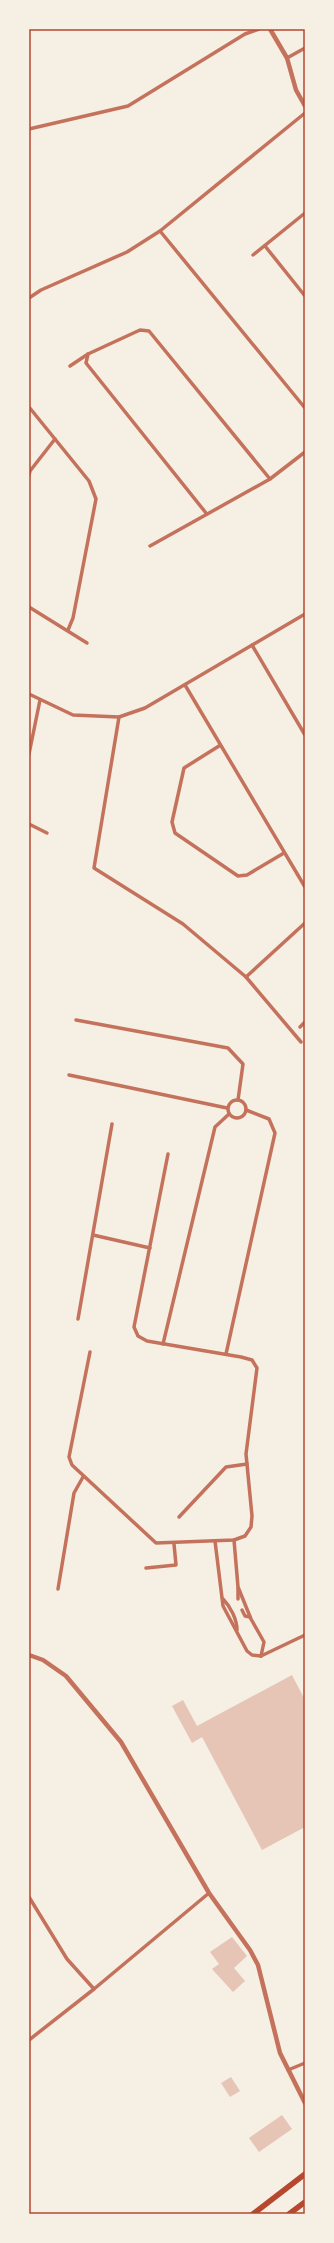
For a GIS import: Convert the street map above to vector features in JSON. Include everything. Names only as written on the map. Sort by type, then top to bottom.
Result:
[{"type":"main road","points":[[254,2214],[305,2174]]},
{"type":"main road","points":[[288,2214],[305,2202]]},
{"type":"street","points":[[29,129],[128,106],[245,34],[260,29]]},
{"type":"street","points":[[270,29],[287,58],[296,90],[305,106]]},
{"type":"street","points":[[287,58],[305,48]]},
{"type":"street","points":[[29,298],[41,290],[127,252],[160,232],[305,113]]},
{"type":"street","points":[[253,255],[305,213]]},
{"type":"street","points":[[160,232],[305,408]]},
{"type":"street","points":[[265,246],[305,296]]},
{"type":"street","points":[[70,366],[88,354],[140,330],[149,331],[270,479]]},
{"type":"street","points":[[88,354],[86,363],[206,513]]},
{"type":"street","points":[[29,407],[89,481],[96,499],[73,618],[68,630]]},
{"type":"street","points":[[29,476],[30,471],[55,438]]},
{"type":"street","points":[[150,546],[206,513],[270,479],[305,452]]},
{"type":"street","points":[[29,606],[87,643]]},
{"type":"street","points":[[29,694],[73,715],[118,717],[145,708],[305,614]]},
{"type":"street","points":[[252,645],[305,734]]},
{"type":"street","points":[[184,686],[305,887]]},
{"type":"street","points":[[29,754],[40,700]]},
{"type":"street","points":[[118,717],[94,868],[183,924],[246,977],[301,1042]]},
{"type":"street","points":[[220,746],[184,768],[172,822],[175,833],[238,876],[247,875],[284,852]]},
{"type":"street","points":[[29,824],[47,832]]},
{"type":"street","points":[[246,977],[305,923]]},
{"type":"street","points":[[76,1020],[228,1048],[243,1064],[238,1100]]},
{"type":"street","points":[[300,1027],[305,1022]]},
{"type":"street","points":[[69,1075],[228,1108]]},
{"type":"street","points":[[229,1114],[228,1108],[231,1101],[238,1100],[244,1103],[246,1110]]},
{"type":"street","points":[[229,1114],[239,1118],[246,1110]]},
{"type":"street","points":[[226,1354],[275,1133],[268,1119],[246,1110]]},
{"type":"street","points":[[163,1344],[215,1127],[229,1114]]},
{"type":"street","points":[[78,1319],[112,1124]]},
{"type":"street","points":[[90,1352],[69,1458],[72,1465],[83,1477],[156,1543],[174,1544],[234,1540],[245,1536],[251,1527],[252,1516],[246,1454],[257,1368],[252,1360],[226,1354],[147,1341],[138,1336],[134,1327],[168,1154]]},
{"type":"street","points":[[93,1235],[150,1248]]},
{"type":"street","points":[[179,1518],[226,1467],[247,1464]]},
{"type":"street","points":[[58,1589],[74,1493],[83,1477]]},
{"type":"street","points":[[234,1540],[238,1599]]},
{"type":"street","points":[[214,1541],[223,1606],[232,1626],[237,1630],[247,1651],[252,1655],[261,1656],[305,1635]]},
{"type":"street","points":[[146,1568],[176,1565],[174,1544]]},
{"type":"street","points":[[238,1587],[250,1618],[264,1642],[261,1656]]},
{"type":"street","points":[[242,1610],[245,1616],[250,1618]]},
{"type":"street","points":[[29,1655],[43,1660],[66,1676],[121,1742],[209,1892],[250,1950],[258,1965],[280,2053],[305,2103]]},
{"type":"street","points":[[29,2040],[94,1989],[209,1892]]},
{"type":"street","points":[[29,1897],[67,1959],[94,1989]]},
{"type":"street","points":[[288,2070],[305,2063]]},
{"type":"building","points":[[292,1675],[305,1700],[305,1827],[262,1850],[202,1737],[192,1743],[172,1706],[183,1700],[197,1726]]},
{"type":"building","points":[[232,1937],[247,1956],[234,1968],[245,1981],[233,1992],[212,1969],[219,1964],[210,1952]]},
{"type":"building","points":[[231,2077],[240,2091],[230,2097],[221,2083]]},
{"type":"building","points":[[282,2115],[292,2129],[259,2152],[249,2138]]}]
